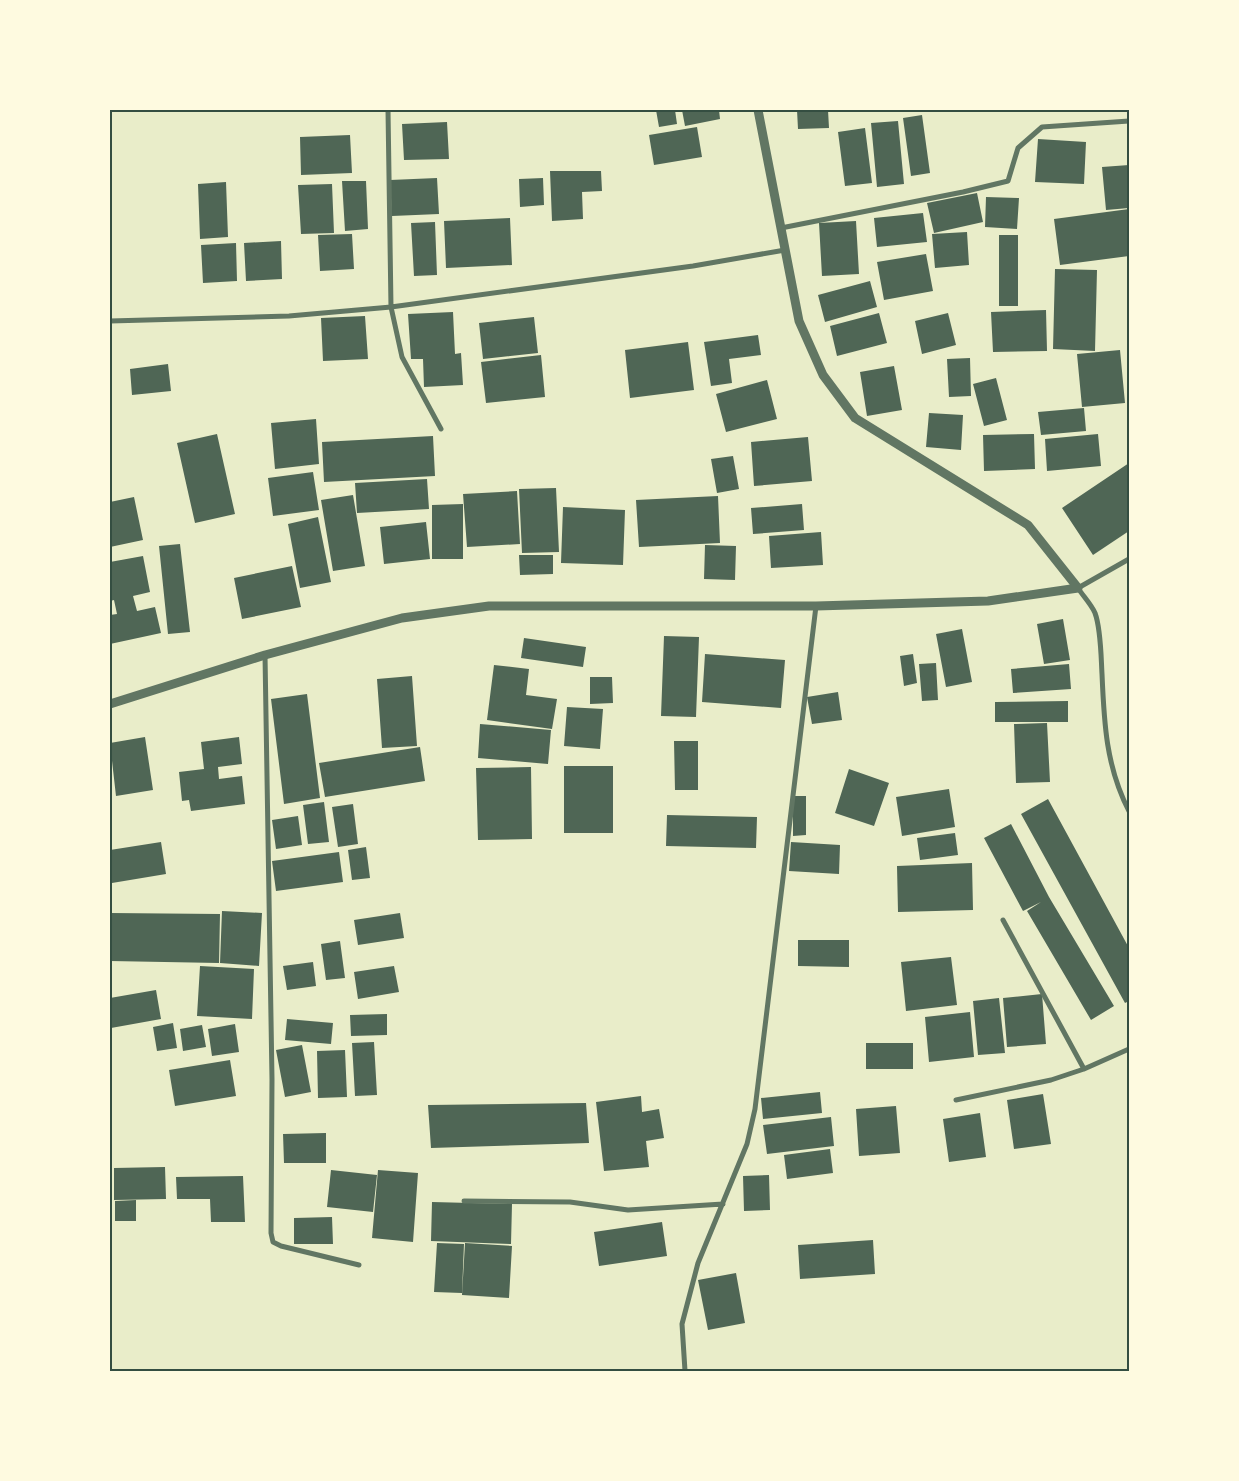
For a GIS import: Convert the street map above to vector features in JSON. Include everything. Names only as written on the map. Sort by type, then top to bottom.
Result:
[{"type":"street","points":[[388,110],[391,307],[402,356],[441,429]]},
{"type":"street","points":[[758,110],[799,321],[823,375],[854,418],[1028,525],[1078,588],[1095,614],[1100,649],[1104,720],[1109,761],[1120,794],[1129,811]]},
{"type":"street","points":[[781,228],[1008,181],[1018,148],[1042,127],[1129,121]]},
{"type":"street","points":[[110,321],[288,316],[391,307],[693,266],[785,250]]},
{"type":"street","points":[[110,704],[265,655],[402,618],[489,606],[816,606],[988,601],[1078,588],[1129,559]]},
{"type":"street","points":[[685,1371],[682,1324],[698,1263],[747,1144],[755,1109],[800,722],[816,606]]},
{"type":"street","points":[[265,655],[272,1079],[271,1233],[273,1242],[281,1246],[358,1266]]},
{"type":"street","points":[[1003,920],[1084,1069]]},
{"type":"street","points":[[956,1100],[1051,1080],[1084,1069],[1129,1049]]},
{"type":"street","points":[[464,1201],[591,1203],[628,1210],[723,1204]]},
{"type":"building","points":[[656,110],[675,110],[677,124],[659,127]]},
{"type":"building","points":[[682,110],[719,110],[720,119],[685,126]]},
{"type":"building","points":[[797,110],[828,110],[829,128],[798,129]]},
{"type":"building","points":[[922,115],[930,173],[911,176],[903,118]]},
{"type":"building","points":[[898,121],[904,184],[877,187],[871,123]]},
{"type":"building","points":[[447,122],[449,159],[404,160],[402,124]]},
{"type":"building","points":[[697,127],[702,157],[654,165],[649,135]]},
{"type":"building","points":[[865,128],[872,183],[845,186],[838,132]]},
{"type":"building","points":[[350,135],[352,173],[301,175],[300,137]]},
{"type":"building","points":[[1038,139],[1086,142],[1084,184],[1035,182]]},
{"type":"building","points":[[1129,165],[1129,208],[1106,210],[1102,167]]},
{"type":"building","points":[[550,171],[601,171],[602,191],[582,192],[583,219],[552,221]]},
{"type":"building","points":[[437,178],[439,214],[392,216],[390,180]]},
{"type":"building","points":[[543,178],[544,205],[520,207],[519,179]]},
{"type":"building","points":[[342,181],[366,181],[368,229],[345,231]]},
{"type":"building","points":[[226,182],[228,237],[200,239],[198,184]]},
{"type":"building","points":[[332,184],[334,233],[301,234],[298,185]]},
{"type":"building","points":[[977,193],[983,222],[934,233],[927,203]]},
{"type":"building","points":[[986,197],[1019,198],[1017,229],[985,227]]},
{"type":"building","points":[[1129,209],[1129,256],[1060,265],[1054,219]]},
{"type":"building","points":[[923,213],[927,242],[877,247],[874,218]]},
{"type":"building","points":[[510,218],[512,265],[446,268],[444,221]]},
{"type":"building","points":[[856,221],[859,274],[822,276],[819,223]]},
{"type":"building","points":[[435,222],[437,275],[414,276],[411,223]]},
{"type":"building","points":[[967,232],[969,265],[935,268],[932,234]]},
{"type":"building","points":[[352,234],[354,269],[320,271],[318,235]]},
{"type":"building","points":[[999,235],[1018,235],[1018,306],[999,306]]},
{"type":"building","points":[[281,241],[282,279],[246,281],[244,243]]},
{"type":"building","points":[[236,243],[237,281],[203,283],[201,245]]},
{"type":"building","points":[[926,254],[933,291],[884,300],[877,262]]},
{"type":"building","points":[[1055,269],[1097,270],[1095,351],[1053,349]]},
{"type":"building","points":[[870,281],[877,307],[825,322],[818,295]]},
{"type":"building","points":[[1046,310],[1047,351],[993,352],[991,312]]},
{"type":"building","points":[[453,312],[455,354],[461,353],[463,385],[424,387],[423,359],[411,359],[408,314]]},
{"type":"building","points":[[879,313],[887,343],[837,356],[830,326]]},
{"type":"building","points":[[948,313],[956,345],[922,354],[915,321]]},
{"type":"building","points":[[365,316],[368,359],[323,361],[321,318]]},
{"type":"building","points":[[534,317],[538,353],[483,359],[479,323]]},
{"type":"building","points":[[758,335],[761,355],[729,359],[732,383],[711,386],[704,342]]},
{"type":"building","points":[[688,342],[694,390],[630,398],[625,350]]},
{"type":"building","points":[[1120,350],[1125,403],[1082,407],[1077,354]]},
{"type":"building","points":[[541,355],[545,397],[486,403],[481,362]]},
{"type":"building","points":[[970,358],[971,396],[949,397],[947,359]]},
{"type":"building","points":[[168,364],[171,391],[132,395],[130,369]]},
{"type":"building","points":[[894,366],[902,410],[867,416],[860,372]]},
{"type":"building","points":[[996,378],[1007,420],[984,426],[973,384]]},
{"type":"building","points":[[767,380],[777,419],[726,432],[716,394]]},
{"type":"building","points":[[1084,408],[1086,431],[1041,435],[1038,412]]},
{"type":"building","points":[[929,413],[963,415],[961,450],[926,447]]},
{"type":"building","points":[[316,419],[319,464],[275,469],[271,423]]},
{"type":"building","points":[[217,434],[235,514],[195,523],[177,443]]},
{"type":"building","points":[[1034,434],[1035,469],[984,471],[983,435]]},
{"type":"building","points":[[1098,434],[1101,466],[1047,471],[1045,439]]},
{"type":"building","points":[[433,436],[435,476],[324,482],[322,442]]},
{"type":"building","points":[[808,437],[812,481],[754,486],[751,442]]},
{"type":"building","points":[[733,456],[739,489],[717,493],[711,459]]},
{"type":"building","points":[[1129,463],[1129,531],[1093,555],[1062,508]]},
{"type":"building","points":[[313,472],[319,510],[273,516],[268,478]]},
{"type":"building","points":[[427,479],[429,509],[357,513],[355,483]]},
{"type":"building","points":[[556,488],[559,552],[522,553],[519,489]]},
{"type":"building","points":[[517,491],[520,544],[467,547],[463,494]]},
{"type":"building","points":[[353,495],[365,566],[333,571],[321,500]]},
{"type":"building","points":[[718,496],[720,543],[639,547],[636,500]]},
{"type":"building","points":[[134,497],[143,540],[110,547],[110,502]]},
{"type":"building","points":[[463,504],[463,559],[432,559],[432,505]]},
{"type":"building","points":[[802,504],[804,530],[753,534],[751,508]]},
{"type":"building","points":[[563,507],[625,510],[623,565],[561,563]]},
{"type":"building","points":[[318,517],[331,582],[300,588],[288,524]]},
{"type":"building","points":[[426,522],[430,559],[384,564],[380,527]]},
{"type":"building","points":[[821,532],[823,565],[771,568],[769,536]]},
{"type":"building","points":[[180,544],[190,632],[168,634],[159,546]]},
{"type":"building","points":[[705,545],[736,546],[735,580],[704,579]]},
{"type":"building","points":[[519,555],[553,555],[553,574],[520,575]]},
{"type":"building","points":[[143,556],[150,592],[133,596],[137,611],[155,607],[161,633],[110,644],[110,615],[117,614],[114,600],[110,601],[110,562]]},
{"type":"building","points":[[292,566],[301,607],[242,619],[234,578]]},
{"type":"building","points":[[1063,619],[1070,660],[1044,664],[1037,624]]},
{"type":"building","points":[[962,629],[972,682],[946,687],[936,634]]},
{"type":"building","points":[[664,636],[699,637],[696,717],[661,716]]},
{"type":"building","points":[[524,638],[586,647],[583,667],[521,658]]},
{"type":"building","points":[[705,654],[785,660],[781,708],[702,702]]},
{"type":"building","points":[[913,654],[917,683],[904,686],[900,656]]},
{"type":"building","points":[[936,663],[938,700],[922,701],[919,664]]},
{"type":"building","points":[[1069,664],[1071,689],[1013,693],[1011,669]]},
{"type":"building","points":[[494,665],[529,669],[526,695],[557,699],[552,729],[487,720]]},
{"type":"building","points":[[412,676],[417,746],[382,748],[377,679]]},
{"type":"building","points":[[590,677],[612,677],[613,703],[590,704]]},
{"type":"building","points":[[838,692],[842,720],[812,724],[807,697]]},
{"type":"building","points":[[307,694],[320,798],[284,804],[271,699]]},
{"type":"building","points":[[1068,701],[1068,722],[995,722],[995,702]]},
{"type":"building","points":[[567,707],[603,709],[600,749],[564,746]]},
{"type":"building","points":[[1047,723],[1050,782],[1016,783],[1014,724]]},
{"type":"building","points":[[480,724],[551,730],[548,764],[478,758]]},
{"type":"building","points":[[145,737],[153,790],[116,796],[110,743]]},
{"type":"building","points":[[239,737],[242,764],[218,767],[219,779],[242,776],[245,804],[191,811],[189,800],[182,801],[179,772],[204,769],[201,742]]},
{"type":"building","points":[[674,741],[698,741],[698,790],[675,790]]},
{"type":"building","points":[[420,747],[425,781],[325,797],[319,763]]},
{"type":"building","points":[[564,766],[613,766],[613,833],[564,833]]},
{"type":"building","points":[[531,767],[532,839],[478,840],[476,768]]},
{"type":"building","points":[[849,769],[889,783],[874,826],[835,813]]},
{"type":"building","points":[[949,789],[955,827],[902,836],[896,797]]},
{"type":"building","points":[[793,796],[806,796],[806,835],[793,836]]},
{"type":"building","points":[[1048,799],[1129,948],[1129,1001],[1125,1003],[1021,814]]},
{"type":"building","points":[[324,802],[329,842],[308,844],[303,805]]},
{"type":"building","points":[[353,804],[358,844],[338,847],[332,807]]},
{"type":"building","points":[[667,815],[757,817],[756,848],[666,846]]},
{"type":"building","points":[[298,816],[302,845],[276,849],[272,820]]},
{"type":"building","points":[[1011,824],[1049,897],[1114,1006],[1091,1020],[1027,911],[1041,902],[1023,911],[984,838]]},
{"type":"building","points":[[955,833],[958,855],[920,860],[917,838]]},
{"type":"building","points":[[161,842],[166,874],[112,883],[110,850]]},
{"type":"building","points":[[791,842],[840,845],[839,874],[789,871]]},
{"type":"building","points":[[366,847],[370,878],[352,880],[348,850]]},
{"type":"building","points":[[339,852],[343,882],[276,891],[272,861]]},
{"type":"building","points":[[972,863],[973,910],[898,912],[897,866]]},
{"type":"building","points":[[222,911],[262,913],[259,966],[220,963]]},
{"type":"building","points":[[110,913],[220,914],[219,963],[110,961]]},
{"type":"building","points":[[400,913],[404,938],[358,945],[354,920]]},
{"type":"building","points":[[798,940],[849,940],[849,967],[798,966]]},
{"type":"building","points":[[340,941],[345,978],[326,980],[321,944]]},
{"type":"building","points":[[951,957],[957,1005],[906,1011],[901,962]]},
{"type":"building","points":[[313,962],[316,986],[287,990],[283,966]]},
{"type":"building","points":[[200,966],[254,969],[252,1019],[197,1016]]},
{"type":"building","points":[[394,966],[399,992],[358,999],[354,972]]},
{"type":"building","points":[[156,990],[161,1019],[111,1028],[110,998]]},
{"type":"building","points":[[1042,994],[1046,1044],[1007,1047],[1003,998]]},
{"type":"building","points":[[999,998],[1005,1053],[978,1055],[973,1001]]},
{"type":"building","points":[[970,1012],[974,1057],[929,1062],[925,1017]]},
{"type":"building","points":[[387,1014],[387,1035],[351,1036],[350,1015]]},
{"type":"building","points":[[287,1019],[333,1023],[331,1044],[285,1040]]},
{"type":"building","points":[[173,1023],[177,1048],[157,1051],[153,1027]]},
{"type":"building","points":[[235,1024],[239,1052],[212,1056],[208,1029]]},
{"type":"building","points":[[202,1025],[206,1047],[183,1051],[180,1029]]},
{"type":"building","points":[[374,1042],[377,1095],[355,1096],[352,1043]]},
{"type":"building","points":[[866,1043],[913,1043],[913,1069],[866,1069]]},
{"type":"building","points":[[302,1045],[311,1092],[285,1097],[276,1050]]},
{"type":"building","points":[[345,1050],[347,1097],[318,1098],[317,1051]]},
{"type":"building","points":[[230,1060],[236,1096],[175,1106],[169,1070]]},
{"type":"building","points":[[820,1092],[822,1113],[763,1119],[761,1098]]},
{"type":"building","points":[[1043,1094],[1051,1144],[1014,1149],[1007,1100]]},
{"type":"building","points":[[641,1096],[642,1112],[659,1109],[664,1138],[646,1141],[649,1167],[604,1171],[596,1102]]},
{"type":"building","points":[[586,1103],[589,1143],[431,1148],[428,1105]]},
{"type":"building","points":[[896,1106],[900,1153],[859,1156],[856,1109]]},
{"type":"building","points":[[980,1113],[986,1157],[949,1162],[943,1119]]},
{"type":"building","points":[[831,1117],[834,1146],[767,1154],[763,1125]]},
{"type":"building","points":[[326,1133],[326,1163],[284,1163],[283,1134]]},
{"type":"building","points":[[830,1149],[833,1173],[787,1179],[784,1155]]},
{"type":"building","points":[[165,1167],[166,1199],[114,1200],[114,1168]]},
{"type":"building","points":[[331,1170],[377,1175],[373,1212],[327,1207]]},
{"type":"building","points":[[378,1170],[418,1173],[413,1242],[372,1238]]},
{"type":"building","points":[[769,1175],[770,1210],[744,1211],[743,1176]]},
{"type":"building","points":[[243,1176],[245,1222],[211,1222],[210,1199],[177,1199],[176,1177]]},
{"type":"building","points":[[136,1200],[136,1221],[115,1221],[115,1201]]},
{"type":"building","points":[[432,1202],[512,1204],[511,1244],[431,1241]]},
{"type":"building","points":[[332,1217],[333,1244],[294,1244],[294,1218]]},
{"type":"building","points":[[662,1222],[667,1256],[599,1266],[594,1232]]},
{"type":"building","points":[[873,1240],[875,1274],[800,1279],[798,1245]]},
{"type":"building","points":[[437,1243],[464,1244],[462,1293],[434,1292]]},
{"type":"building","points":[[465,1243],[512,1246],[509,1298],[462,1295]]},
{"type":"building","points":[[736,1273],[745,1323],[708,1330],[698,1280]]}]
